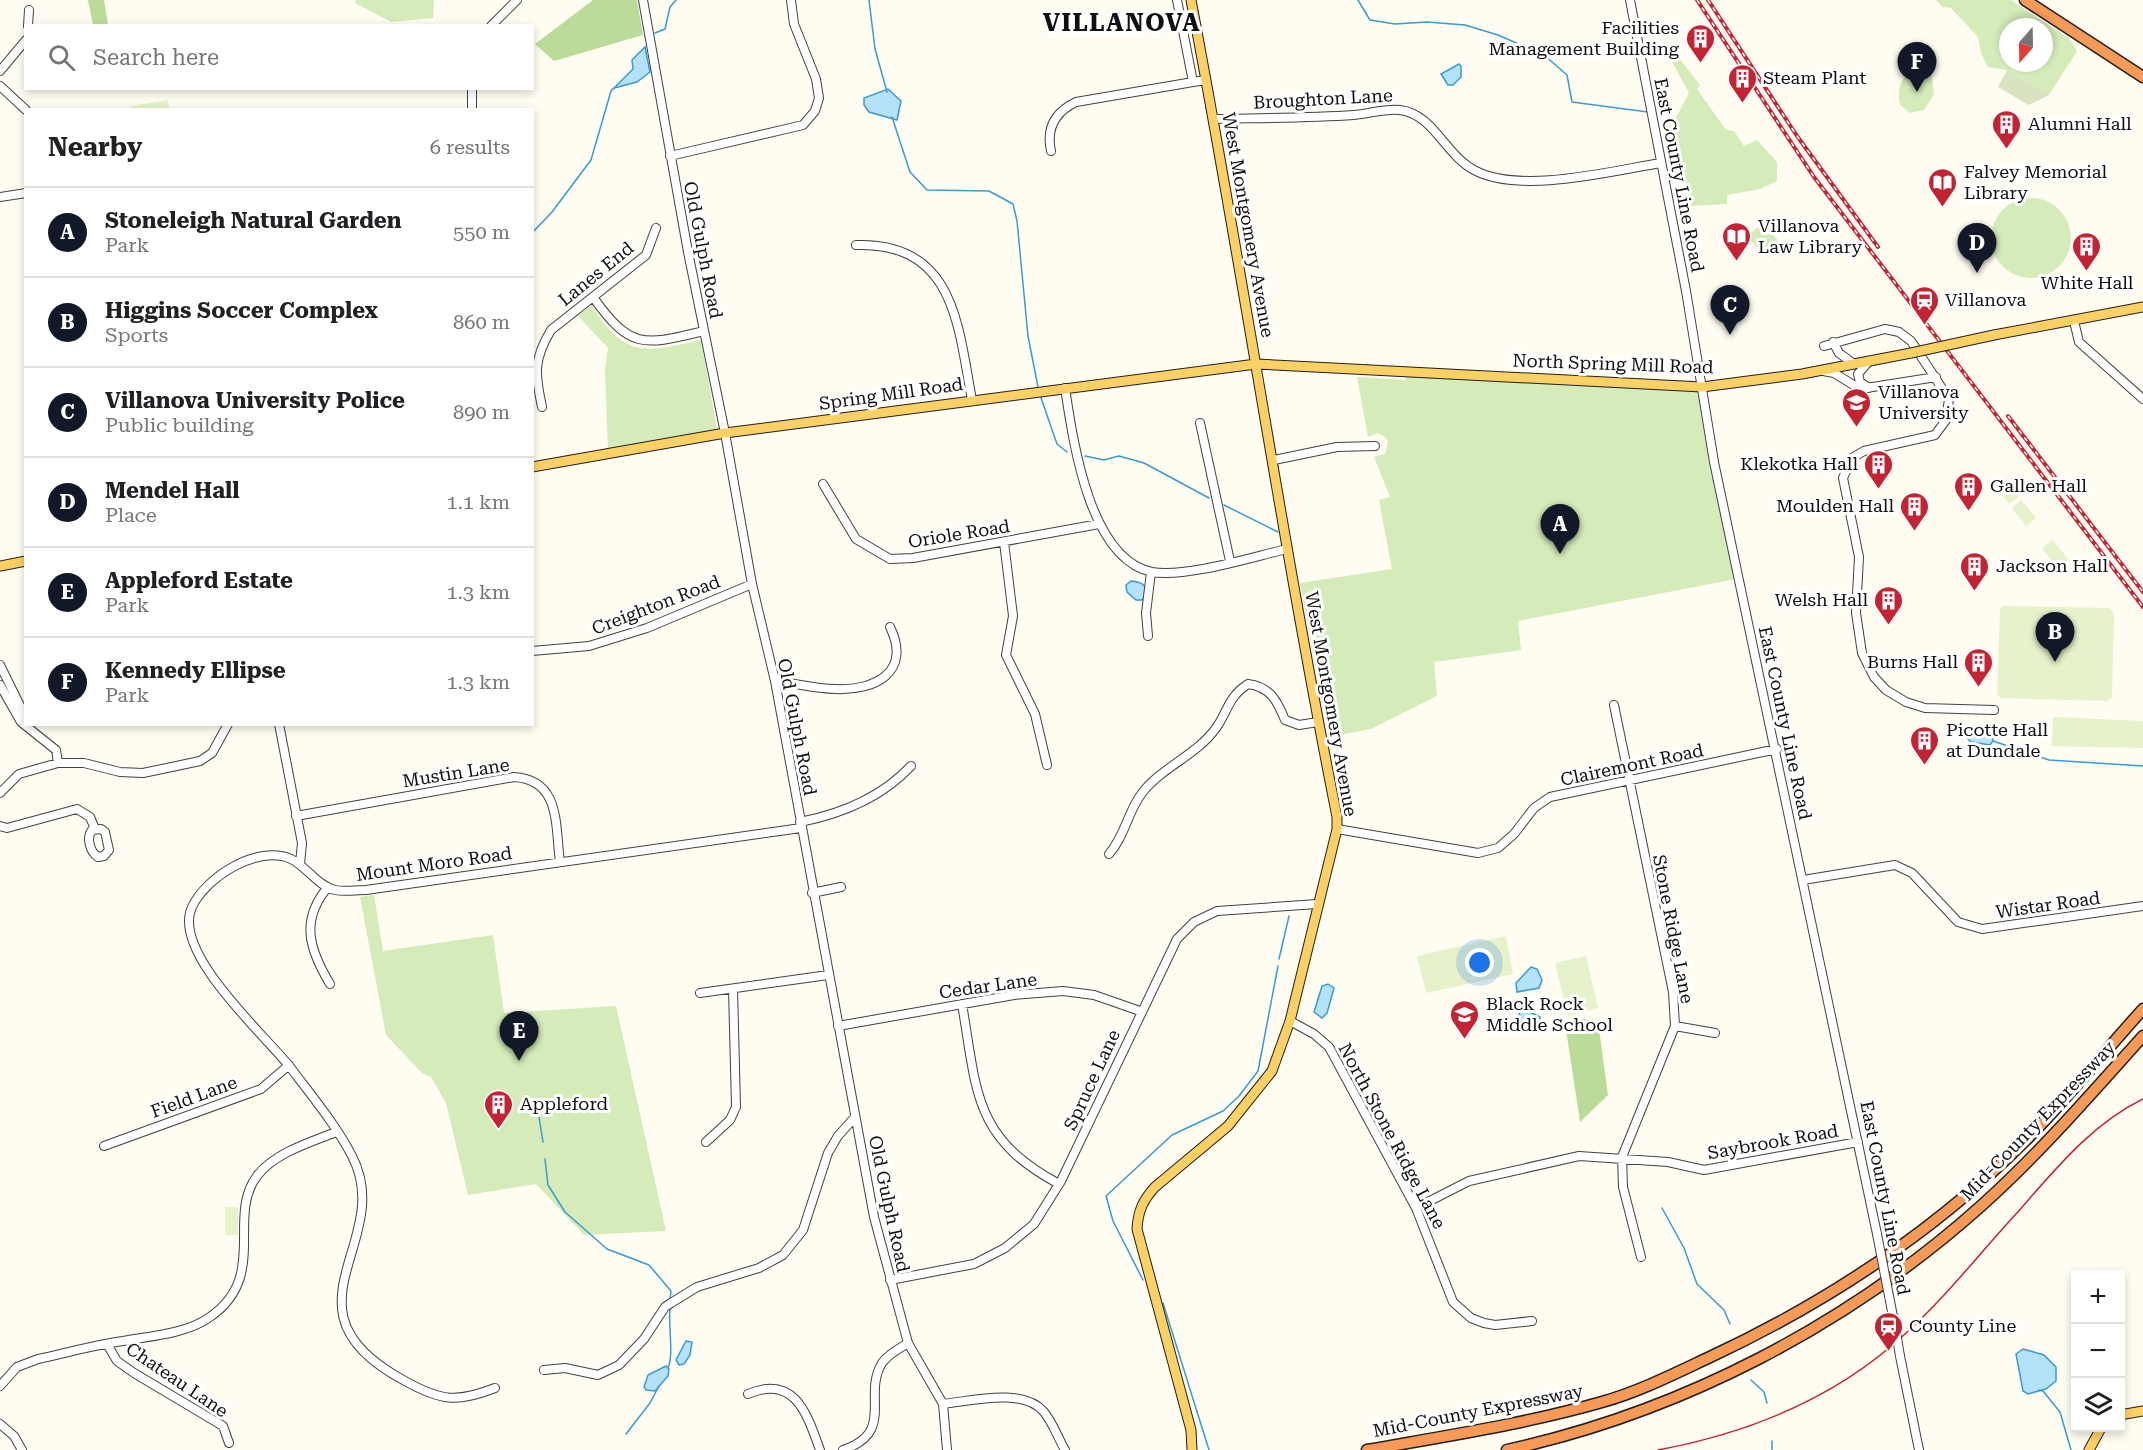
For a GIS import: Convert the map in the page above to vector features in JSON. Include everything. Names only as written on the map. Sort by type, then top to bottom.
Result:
[{"type":"highway","points":[[2025,0],[2143,77]]},
{"type":"highway","name":"Mid-County Expressway","points":[[1367,1450],[1518,1423],[1604,1401],[1683,1370],[1773,1327],[1875,1266],[2026,1141],[2143,1009]]},
{"type":"highway","name":"Mid-County Expressway","points":[[1507,1450],[1570,1433],[1682,1394],[1767,1354],[1855,1302],[1938,1242],[2001,1187],[2143,1036]]},
{"type":"main road","name":"West Montgomery Avenue","points":[[1191,0],[1274,460],[1287,549],[1337,817],[1337,829],[1290,1021],[1272,1071],[1248,1104],[1228,1126],[1145,1197],[1138,1218],[1137,1229],[1191,1430],[1192,1450]]},
{"type":"main road","name":"North Spring Mill Road","points":[[1256,364],[1702,387],[1854,364],[2143,307]]},
{"type":"main road","name":"Spring Mill Road","points":[[534,467],[725,433],[1256,364]]},
{"type":"main road","points":[[0,566],[24,561]]},
{"type":"main road","points":[[2125,1414],[2143,1411]]},
{"type":"main road","points":[[2089,1450],[2100,1432]]},
{"type":"street","points":[[493,24],[518,0]]},
{"type":"street","name":"Old Gulph Road","points":[[643,0],[670,156],[725,433],[752,584],[775,681],[812,893],[874,1217],[908,1343],[944,1404],[947,1450]]},
{"type":"street","points":[[670,156],[803,125],[815,111],[819,98],[816,79],[794,24],[791,0]]},
{"type":"street","points":[[1177,0],[1193,82]]},
{"type":"street","name":"East County Line Road","points":[[1630,0],[1714,462],[1777,749],[1919,1450]]},
{"type":"street","points":[[28,24],[29,10]]},
{"type":"street","points":[[0,71],[24,42]]},
{"type":"street","points":[[1051,151],[1051,126],[1062,108],[1076,102],[1206,80]]},
{"type":"street","points":[[0,86],[25,108]]},
{"type":"street","points":[[472,90],[472,108]]},
{"type":"street","name":"Broughton Lane","points":[[1213,119],[1355,115],[1399,110],[1420,116],[1460,160],[1476,171],[1497,178],[1550,181],[1660,163]]},
{"type":"street","points":[[0,197],[24,193]]},
{"type":"street","name":"Lanes End","points":[[542,407],[536,364],[541,346],[551,330],[646,255],[656,228]]},
{"type":"street","points":[[856,245],[890,247],[906,254],[936,276],[949,295],[972,400]]},
{"type":"street","points":[[593,297],[618,329],[636,338],[657,342],[704,331]]},
{"type":"street","points":[[2074,321],[2079,342],[2143,399]]},
{"type":"street","points":[[1824,346],[1885,329],[1899,332],[1911,341],[1949,399],[1946,420],[1935,435],[1864,451],[1852,458],[1844,478],[1859,557],[1856,613],[1862,653],[1874,677],[1886,690],[1906,702],[1925,708],[1994,711]]},
{"type":"street","points":[[1833,342],[1839,353],[1854,364]]},
{"type":"street","points":[[1869,361],[1858,374],[1860,382],[1869,388]]},
{"type":"street","points":[[1819,370],[1834,374],[1860,389],[1936,377]]},
{"type":"street","points":[[1065,388],[1074,445],[1099,524],[1129,561],[1151,572],[1174,573],[1287,549]]},
{"type":"street","points":[[1200,423],[1230,561]]},
{"type":"street","points":[[1274,460],[1337,447],[1375,446]]},
{"type":"street","name":"Oriole Road","points":[[823,484],[856,539],[890,559],[913,558],[1099,524]]},
{"type":"street","points":[[1004,542],[1013,616],[1006,655],[1035,714],[1047,765]]},
{"type":"street","points":[[1148,636],[1146,613],[1151,572]]},
{"type":"street","name":"Creighton Road","points":[[534,651],[589,646],[647,628],[752,584]]},
{"type":"street","points":[[775,681],[835,689],[879,682],[896,662],[896,640],[890,627]]},
{"type":"street","points":[[0,665],[24,714]]},
{"type":"street","points":[[1109,854],[1118,844],[1141,794],[1157,776],[1179,762],[1215,729],[1235,692],[1248,684],[1261,686],[1277,699],[1285,720],[1299,726],[1318,722]]},
{"type":"street","points":[[0,685],[24,724]]},
{"type":"street","name":"Stone Ridge Lane","points":[[1614,705],[1673,992],[1675,1026],[1622,1157],[1623,1186],[1641,1257]]},
{"type":"street","points":[[0,793],[19,774],[58,763],[84,763],[120,772],[143,773],[200,760],[212,753],[227,726]]},
{"type":"street","points":[[279,726],[302,843],[300,864]]},
{"type":"street","points":[[31,728],[56,750],[58,763]]},
{"type":"street","name":"Clairemont Road","points":[[1337,829],[1478,854],[1498,848],[1514,834],[1534,808],[1550,797],[1777,749]]},
{"type":"street","name":"Mount Moro Road","points":[[328,887],[334,890],[366,890],[800,825],[840,813],[894,784],[911,766]]},
{"type":"street","name":"Mustin Lane","points":[[296,816],[514,777],[529,778],[541,785],[551,799],[560,862]]},
{"type":"street","points":[[0,826],[7,828],[77,809],[90,817],[95,829]]},
{"type":"street","points":[[330,984],[319,961],[309,925],[312,909],[328,887],[300,864],[281,855],[268,855],[234,866],[222,874],[200,896],[190,916],[198,951],[224,993],[289,1065],[353,1157],[364,1200],[342,1281],[344,1312],[351,1338],[373,1361],[396,1377],[435,1396],[470,1398],[495,1388]]},
{"type":"street","name":"Wistar Road","points":[[1803,880],[1894,866],[1912,873],[1958,922],[1982,929],[2143,906]]},
{"type":"street","points":[[812,893],[841,887]]},
{"type":"street","name":"Spruce Lane","points":[[890,1280],[974,1264],[1005,1248],[1034,1224],[1059,1184],[1140,1011],[1177,939],[1194,922],[1217,911],[1317,904]]},
{"type":"street","points":[[700,993],[828,975]]},
{"type":"street","points":[[706,1142],[730,1120],[736,1107],[733,989]]},
{"type":"street","name":"Cedar Lane","points":[[838,1026],[1014,995],[1063,991],[1094,995],[1140,1011]]},
{"type":"street","points":[[962,1004],[977,1092],[997,1136],[1035,1172],[1059,1184]]},
{"type":"street","name":"North Stone Ridge Lane","points":[[1290,1021],[1314,1034],[1329,1047],[1416,1209],[1433,1245],[1444,1285],[1460,1311],[1471,1318],[1495,1325],[1532,1321]]},
{"type":"street","points":[[1675,1026],[1714,1033]]},
{"type":"street","name":"Field Lane","points":[[104,1146],[261,1089],[289,1065]]},
{"type":"street","points":[[544,1370],[565,1368],[598,1375],[619,1365],[644,1339],[670,1304],[697,1287],[770,1264],[792,1247],[803,1230],[825,1160],[838,1136],[855,1117]]},
{"type":"street","points":[[0,1386],[19,1366],[38,1359],[174,1332],[208,1319],[231,1295],[242,1271],[246,1251],[246,1207],[256,1176],[278,1159],[336,1132]]},
{"type":"street","name":"Saybrook Road","points":[[1416,1209],[1469,1181],[1579,1156],[1622,1157],[1668,1162],[1704,1170],[1858,1142]]},
{"type":"street","points":[[843,1450],[859,1444],[868,1435],[875,1418],[879,1371],[888,1356],[908,1343]]},
{"type":"street","name":"Chateau Lane","points":[[107,1344],[117,1361],[223,1426],[229,1443]]},
{"type":"street","points":[[748,1394],[762,1388],[772,1388],[796,1399],[806,1412],[820,1450]]},
{"type":"street","points":[[944,1404],[1009,1398],[1035,1404],[1045,1413],[1065,1450]]},
{"type":"street","points":[[0,1424],[14,1436],[22,1450]]},
{"type":"green space","points":[[88,0],[104,0],[108,24],[93,24]]},
{"type":"green space","points":[[356,0],[434,0],[433,18],[391,22],[355,3]]},
{"type":"green space","points":[[593,0],[637,0],[643,35],[554,61],[535,44]]},
{"type":"green space","points":[[1936,0],[2011,0],[2038,18],[1999,18],[1999,69],[1988,67],[1981,53],[1978,37],[1951,8],[1942,7]]},
{"type":"green space","points":[[2053,28],[2070,39],[2077,51],[2049,95],[2010,72],[2053,72]]},
{"type":"green space","points":[[1676,54],[1700,85],[1697,89],[1726,130],[1734,131],[1744,146],[1757,140],[1777,162],[1777,181],[1760,189],[1727,195],[1727,204],[1691,206],[1673,123],[1689,93],[1671,60]]},
{"type":"green space","points":[[1919,69],[1932,76],[1934,94],[1924,110],[1910,113],[1900,105],[1900,87],[1904,77]]},
{"type":"green space","points":[[2006,72],[2010,72],[2049,95],[2029,105],[1998,87]]},
{"type":"green space","points":[[168,100],[170,108],[130,108],[130,106]]},
{"type":"green space","points":[[2031,198],[2046,201],[2059,210],[2068,223],[2071,238],[2068,253],[2059,266],[2046,275],[2031,278],[2016,275],[2003,266],[1994,253],[1991,238],[1994,223],[2003,210],[2016,201]]},
{"type":"green space","points":[[1758,227],[1764,234],[1771,232],[1783,247],[1769,257],[1761,249],[1759,250],[1747,236]]},
{"type":"green space","points":[[592,305],[615,335],[639,348],[652,349],[701,340],[717,429],[608,449],[605,370],[608,348],[578,316]]},
{"type":"green space","points":[[1405,375],[1698,391],[1736,579],[1518,621],[1521,650],[1434,662],[1437,696],[1371,729],[1328,737],[1300,583],[1392,569],[1379,500],[1390,497],[1374,457],[1385,454],[1388,441],[1377,433],[1368,437],[1357,377],[1406,380]]},
{"type":"green space","points":[[2005,478],[2019,496],[2009,504],[1995,486]]},
{"type":"green space","points":[[2021,500],[2036,518],[2026,526],[2012,508]]},
{"type":"green space","points":[[2053,540],[2068,559],[2057,567],[2042,548]]},
{"type":"green space","points":[[2003,606],[2109,608],[2114,614],[2112,697],[2107,701],[2001,698],[1997,694],[2000,609]]},
{"type":"green space","points":[[2053,717],[2143,721],[2143,748],[2052,746]]},
{"type":"green space","points":[[374,895],[383,951],[493,935],[504,1013],[616,1006],[666,1231],[584,1235],[536,1184],[468,1195],[446,1103],[431,1077],[422,1073],[386,1035],[360,897]]},
{"type":"green space","points":[[1506,936],[1513,974],[1426,993],[1417,956]]},
{"type":"green space","points":[[1586,956],[1598,1008],[1568,1016],[1555,963]]},
{"type":"green space","points":[[1584,1019],[1598,1022],[1608,1095],[1580,1122],[1565,1023]]},
{"type":"green space","points":[[225,1207],[238,1207],[238,1235],[225,1235]]},
{"type":"water","points":[[645,47],[650,72],[637,82],[614,88],[633,69],[632,60]]},
{"type":"water","points":[[1459,64],[1461,77],[1453,85],[1448,85],[1441,74]]},
{"type":"water","points":[[888,89],[901,101],[897,120],[869,112],[864,105],[864,98]]},
{"type":"water","points":[[1131,581],[1144,586],[1147,594],[1142,600],[1136,600],[1127,592],[1126,585]]},
{"type":"water","points":[[1980,725],[1992,733],[1993,741],[1990,745],[1971,742],[1967,738]]},
{"type":"water","points":[[1531,967],[1537,969],[1542,980],[1539,988],[1517,992],[1516,983]]},
{"type":"water","points":[[1328,984],[1334,988],[1327,1013],[1322,1018],[1314,1012],[1322,986]]},
{"type":"water","points":[[1517,1006],[1540,1017],[1540,1024],[1524,1030]]},
{"type":"water","points":[[686,1341],[692,1342],[690,1355],[684,1364],[679,1365],[676,1360]]},
{"type":"water","points":[[2023,1349],[2044,1355],[2056,1367],[2056,1381],[2046,1389],[2028,1394],[2023,1391],[2016,1354]]},
{"type":"water","points":[[666,1366],[669,1369],[668,1376],[655,1391],[646,1390],[644,1387],[648,1375]]},
{"type":"waterway","points":[[655,33],[665,29],[670,7],[676,0]]},
{"type":"waterway","points":[[869,0],[875,49],[887,92]]},
{"type":"waterway","points":[[1358,0],[1370,20],[1395,24],[1427,22],[1465,25],[1498,35],[1544,55],[1567,75],[1572,102],[1648,112]]},
{"type":"waterway","points":[[534,231],[552,212],[591,160],[611,91],[614,88]]},
{"type":"waterway","points":[[892,117],[910,172],[927,190],[989,191],[1013,204],[1017,221],[1028,336],[1038,387]]},
{"type":"waterway","points":[[1040,395],[1057,444],[1067,452]]},
{"type":"waterway","points":[[1085,456],[1104,460],[1119,456],[1144,463],[1209,498]]},
{"type":"waterway","points":[[1224,505],[1278,532]]},
{"type":"waterway","points":[[1993,741],[2049,760],[2143,766]]},
{"type":"waterway","points":[[1279,959],[1289,916]]},
{"type":"waterway","points":[[1143,1280],[1113,1221],[1106,1196],[1172,1135],[1223,1111],[1239,1096],[1258,1071],[1278,966]]},
{"type":"waterway","points":[[539,1117],[543,1142]]},
{"type":"waterway","points":[[545,1159],[548,1185],[565,1212],[607,1249],[649,1265],[671,1291],[670,1300]]},
{"type":"waterway","points":[[1662,1208],[1684,1248],[1697,1284],[1724,1310],[1730,1324]]},
{"type":"waterway","points":[[1163,1303],[1209,1450]]},
{"type":"waterway","points":[[668,1368],[671,1356],[670,1308]]},
{"type":"waterway","points":[[1751,1380],[1764,1392],[1767,1403]]},
{"type":"waterway","points":[[626,1434],[650,1403],[659,1386]]},
{"type":"waterway","points":[[2039,1390],[2043,1391],[2060,1412],[2071,1450]]},
{"type":"waterway","points":[[1772,1441],[1772,1450]]},
{"type":"tram line","points":[[1658,1450],[1725,1434],[1790,1410],[1850,1377],[1878,1357],[1934,1306],[2074,1150],[2106,1122],[2143,1099]]},
{"type":"railway","points":[[1697,0],[1814,177],[2143,607]]},
{"type":"railway","points":[[1708,0],[1797,136],[1878,247]]},
{"type":"railway","points":[[2008,416],[2143,592]]},
{"type":"place","name":"Facilities Management Building","points":[[1700,64]]},
{"type":"place","name":"Kennedy Ellipse","points":[[1917,92]]},
{"type":"place","name":"Steam Plant","points":[[1742,104]]},
{"type":"place","name":"Alumni Hall","points":[[2007,150]]},
{"type":"place","name":"Falvey Memorial Library","points":[[1943,208]]},
{"type":"place","name":"Villanova Law Library","points":[[1737,262]]},
{"type":"place","name":"White Hall","points":[[2087,272]]},
{"type":"place","name":"Mendel Hall","points":[[1977,273]]},
{"type":"place","name":"Villanova","points":[[1924,326]]},
{"type":"place","name":"Villanova University Police","points":[[1730,335]]},
{"type":"place","name":"Villanova University","points":[[1857,428]]},
{"type":"place","name":"Klekotka Hall","points":[[1879,490]]},
{"type":"place","name":"Gallen Hall","points":[[1969,512]]},
{"type":"place","name":"Moulden Hall","points":[[1915,532]]},
{"type":"place","name":"Stoneleigh Natural Garden","points":[[1560,554]]},
{"type":"place","name":"Jackson Hall","points":[[1975,592]]},
{"type":"place","name":"Welsh Hall","points":[[1889,626]]},
{"type":"place","name":"Higgins Soccer Complex","points":[[2055,662]]},
{"type":"place","name":"Burns Hall","points":[[1979,688]]},
{"type":"place","name":"Picotte Hall at Dundale","points":[[1925,766]]},
{"type":"place","name":"Black Rock Middle School","points":[[1465,1040]]},
{"type":"place","name":"Appleford Estate","points":[[519,1061]]},
{"type":"place","name":"Appleford","points":[[499,1130]]},
{"type":"place","name":"County Line","points":[[1888,1352]]},
{"type":"district","name":"VILLANOVA","points":[[1122,23]]}]
